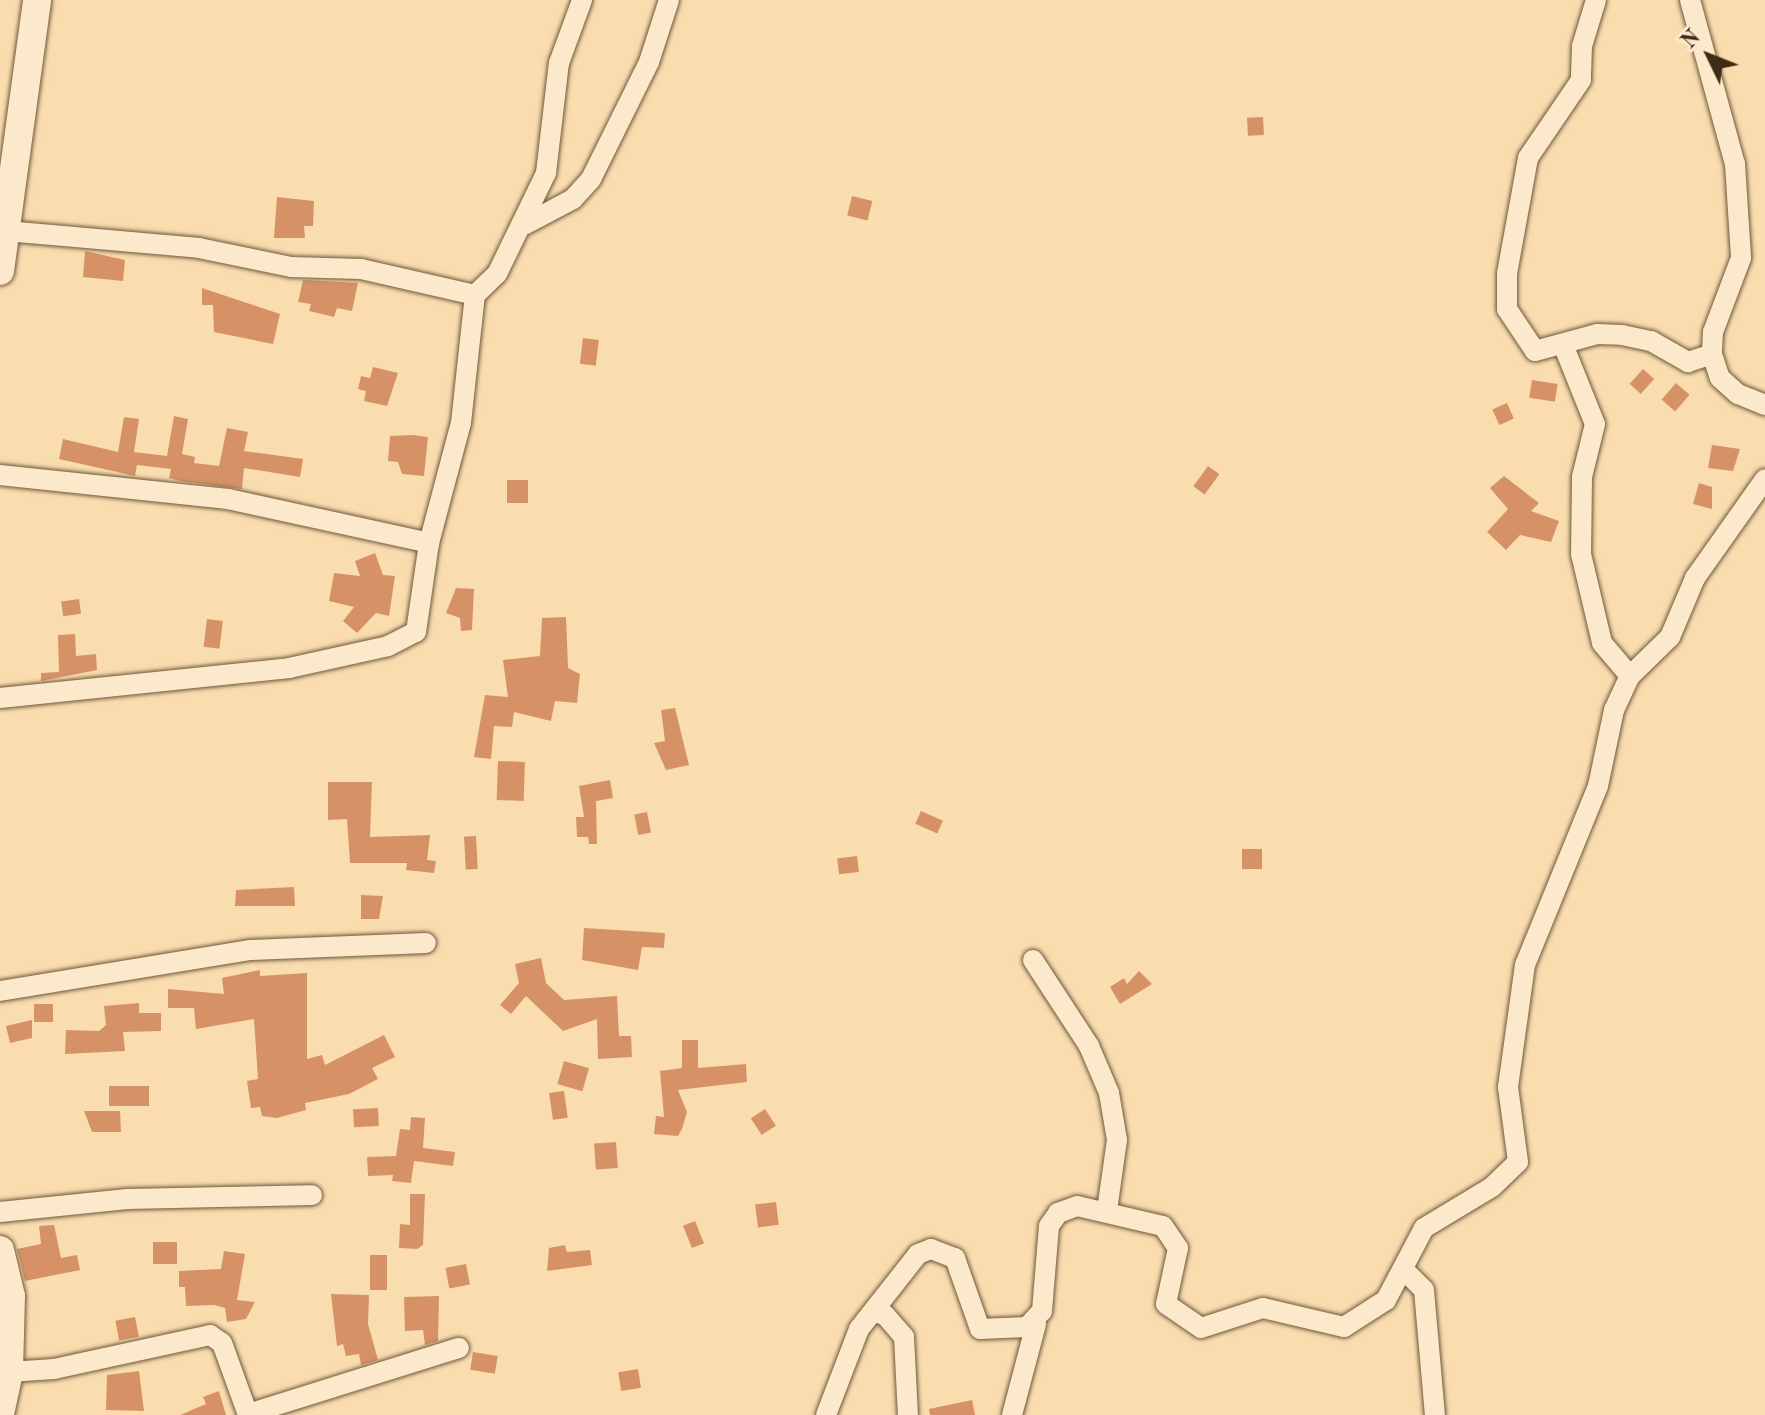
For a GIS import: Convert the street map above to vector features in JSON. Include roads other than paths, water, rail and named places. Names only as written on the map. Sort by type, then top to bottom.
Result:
[{"type":"main road","points":[[0,271],[32,3]]},
{"type":"main road","points":[[0,1250],[11,1296],[9,1372],[0,1414]]},
{"type":"street","points":[[0,698],[289,668],[388,646],[421,625],[429,543],[461,423],[475,295],[497,274],[526,224],[546,173],[559,63],[582,0]]},
{"type":"street","points":[[526,224],[573,199],[591,179],[649,62],[669,0]]},
{"type":"street","points":[[1596,0],[1582,46],[1581,80],[1528,158],[1507,274],[1507,309],[1526,344],[1535,351],[1564,347],[1597,334],[1651,341],[1688,362],[1712,354]]},
{"type":"street","points":[[1690,0],[1735,164],[1742,269],[1713,332],[1712,354],[1720,378],[1738,394],[1765,405]]},
{"type":"street","points":[[6,231],[199,248],[291,267],[361,269],[475,295]]},
{"type":"street","points":[[1564,347],[1595,424],[1582,477],[1581,554],[1602,643],[1630,676]]},
{"type":"street","points":[[0,475],[228,499],[429,543]]},
{"type":"street","points":[[1012,1415],[1036,1324],[1053,1218],[1077,1206],[1156,1222],[1172,1237],[1178,1257],[1166,1304],[1201,1328],[1263,1308],[1344,1327],[1386,1300],[1424,1228],[1492,1187],[1518,1162],[1508,1087],[1525,965],[1598,786],[1614,710],[1630,676],[1670,637],[1695,578],[1765,479]]},
{"type":"street","points":[[0,991],[251,950],[426,943]]},
{"type":"street","points":[[1033,960],[1089,1046],[1109,1093],[1117,1140],[1107,1210]]},
{"type":"street","points":[[0,1212],[127,1199],[312,1195]]},
{"type":"street","points":[[826,1415],[852,1342],[918,1254],[931,1249],[950,1252],[960,1265],[976,1326],[1036,1324]]},
{"type":"street","points":[[1404,1270],[1424,1290],[1435,1415]]},
{"type":"street","points":[[874,1312],[904,1337],[908,1415]]},
{"type":"street","points":[[9,1372],[54,1369],[210,1335],[222,1343],[248,1415],[459,1348]]}]
